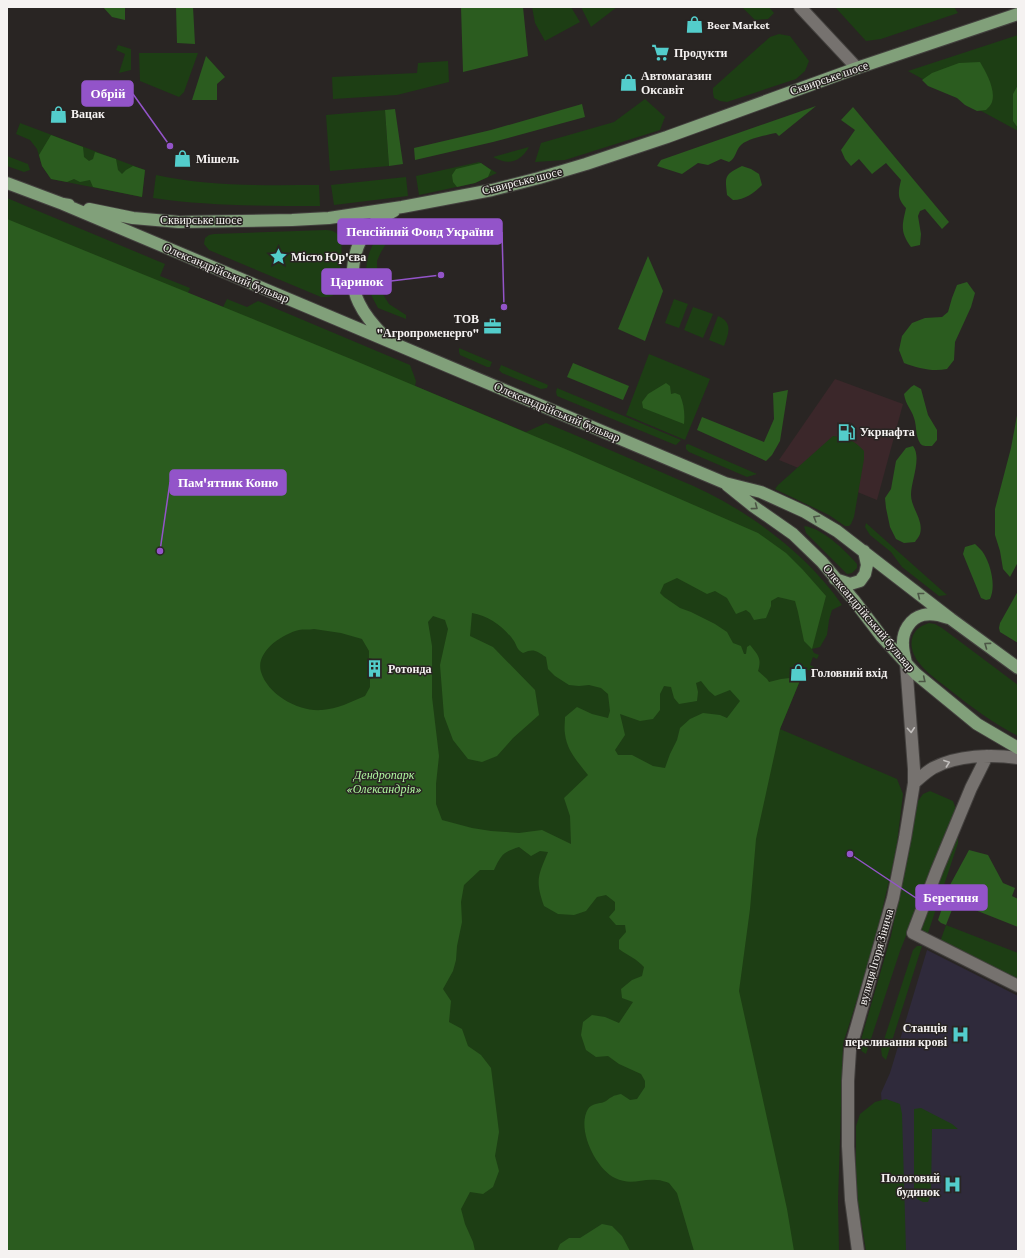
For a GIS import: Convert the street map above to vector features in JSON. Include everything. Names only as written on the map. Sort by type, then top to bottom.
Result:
[{"type":"main road","name":"Сквирське шосе","points":[[7,183],[63,204],[134,218],[179,222],[329,218],[402,207],[492,190],[539,178],[667,137],[857,68],[1018,14]]},
{"type":"main road","name":"Олександрійський бульвар","points":[[63,204],[725,483],[761,492],[806,512],[837,531],[951,619],[1018,668]]},
{"type":"main road","name":"Олександрійський бульвар","points":[[389,341],[375,327],[364,313],[358,302],[353,285],[355,254],[361,240],[369,228],[382,218],[402,207]]},
{"type":"main road","name":"Олександрійський бульвар","points":[[725,483],[753,506],[793,534],[822,562],[882,637],[916,674],[977,724],[1018,748]]},
{"type":"main road","points":[[836,578],[850,584],[860,581],[865,574],[867,565],[864,551]]},
{"type":"main road","points":[[906,664],[903,644],[904,635],[914,619],[922,615],[936,614],[951,619]]},
{"type":"street","points":[[800,7],[857,68]]},
{"type":"street","name":"вулиця Ігоря Зінича","points":[[858,1251],[851,1200],[848,1146],[848,1081],[850,1050],[893,898],[914,783],[906,664]]},
{"type":"street","points":[[914,783],[933,768],[960,758],[987,756],[1018,758]]},
{"type":"street","points":[[987,756],[971,788],[945,850],[913,933],[1018,986]]},
{"type":"shaded area","name":"Укрнафта","points":[[835,379],[903,404],[877,500],[779,460]]},
{"type":"shaded area","points":[[927,950],[1018,996],[1018,1251],[892,1251],[881,1093],[890,1073]]},
{"type":"green space","points":[[103,7],[125,7],[125,20],[112,17]]},
{"type":"green space","points":[[176,7],[193,7],[195,44],[177,43]]},
{"type":"green space","points":[[461,7],[523,7],[528,56],[463,72]]},
{"type":"green space","points":[[532,7],[571,7],[580,22],[545,41],[535,23]]},
{"type":"green space","points":[[581,7],[617,7],[591,27]]},
{"type":"green space","points":[[742,7],[769,7],[774,13],[768,19],[755,20]]},
{"type":"green space","points":[[835,7],[954,7],[958,13],[881,39],[866,41]]},
{"type":"green space","points":[[779,34],[790,36],[809,61],[805,71],[796,79],[727,102],[714,98],[713,88],[770,37]]},
{"type":"green space","points":[[1018,35],[1018,131],[908,71]]},
{"type":"green space","points":[[118,45],[131,49],[131,70],[119,73],[125,54],[116,50]]},
{"type":"green space","points":[[139,53],[198,53],[184,92],[179,97],[140,81]]},
{"type":"green space","points":[[206,56],[225,77],[217,84],[217,100],[192,100]]},
{"type":"green space","points":[[448,61],[449,82],[397,95],[333,99],[332,77],[417,73],[418,63]]},
{"type":"green space","points":[[980,62],[990,81],[993,92],[992,102],[986,110],[977,111],[965,105],[957,98],[928,86],[922,80],[932,73],[959,63]]},
{"type":"green space","points":[[1018,85],[1018,128],[1013,121],[1013,94]]},
{"type":"green space","points":[[645,99],[665,117],[660,130],[565,160],[535,162],[541,143],[614,122]]},
{"type":"green space","points":[[582,104],[585,117],[493,142],[415,160],[414,148],[491,130]]},
{"type":"green space","points":[[816,106],[779,136],[776,133],[747,141],[738,148],[733,159],[729,162],[721,159],[708,165],[698,163],[682,174],[657,166],[661,160]]},
{"type":"green space","points":[[853,107],[949,222],[942,229],[925,209],[920,211],[918,216],[921,234],[920,245],[911,247],[905,237],[903,224],[906,208],[899,195],[901,180],[886,163],[872,174],[859,159],[851,166],[845,159],[841,150],[855,130],[841,120]]},
{"type":"green space","points":[[395,109],[403,164],[389,166],[385,110]]},
{"type":"green space","points":[[385,110],[389,166],[330,171],[326,115]]},
{"type":"green space","points":[[20,123],[145,170],[142,197],[51,179],[42,166],[37,149],[30,140],[16,134]]},
{"type":"green space","points":[[51,135],[83,147],[84,157],[89,161],[93,159],[95,152],[116,159],[118,170],[122,174],[133,166],[145,170],[142,197],[93,187],[90,180],[80,182],[74,179],[67,182],[51,179],[42,166],[39,155]]},
{"type":"green space","points":[[529,147],[522,156],[514,161],[509,162],[493,157]]},
{"type":"green space","points":[[7,156],[28,164],[30,170],[24,172],[7,166]]},
{"type":"green space","points":[[479,162],[497,173],[475,183],[419,195],[416,176]]},
{"type":"green space","points":[[481,163],[491,170],[488,177],[475,183],[457,187],[453,182],[452,175],[456,169]]},
{"type":"green space","points":[[742,166],[759,174],[762,185],[749,196],[733,200],[727,195],[726,180],[729,174]]},
{"type":"green space","points":[[156,175],[197,182],[257,185],[319,185],[320,206],[215,204],[153,198]]},
{"type":"green space","points":[[406,177],[408,196],[334,205],[331,185]]},
{"type":"green space","name":"Дендропарк «Олександрія»","points":[[7,198],[165,264],[160,276],[190,288],[188,293],[223,307],[227,299],[247,307],[258,301],[410,365],[416,381],[415,386],[526,432],[546,423],[700,489],[727,503],[764,527],[799,556],[829,588],[842,605],[832,610],[827,635],[820,647],[812,649],[814,653],[819,655],[817,659],[813,657],[810,665],[814,667],[812,671],[804,671],[780,729],[897,779],[903,794],[896,851],[873,949],[843,1044],[838,1201],[839,1251],[7,1251]]},
{"type":"green space","name":"Дендропарк «Олександрія»","points":[[7,219],[351,359],[570,451],[758,533],[786,553],[826,596],[812,649],[804,641],[795,601],[778,597],[771,601],[771,606],[766,618],[754,620],[750,613],[746,610],[736,614],[727,598],[715,591],[707,594],[677,578],[664,584],[660,593],[680,608],[715,624],[727,632],[733,643],[741,646],[744,654],[746,654],[747,647],[750,645],[755,651],[760,663],[758,671],[769,682],[790,678],[793,675],[801,678],[780,729],[756,839],[750,909],[739,991],[787,1209],[794,1251],[694,1251],[677,1193],[669,1183],[660,1180],[631,1182],[621,1180],[615,1178],[601,1166],[590,1148],[586,1137],[584,1127],[588,1109],[621,1094],[630,1100],[637,1099],[645,1087],[645,1081],[641,1074],[619,1064],[608,1056],[596,1057],[586,1050],[581,1035],[583,1022],[592,1015],[605,1017],[619,1023],[633,1002],[622,998],[621,989],[632,980],[642,976],[644,967],[635,959],[619,949],[619,940],[626,932],[625,925],[616,925],[609,917],[615,910],[615,902],[606,895],[597,897],[586,911],[574,915],[558,914],[544,906],[539,890],[539,878],[548,852],[540,851],[531,856],[519,847],[503,855],[494,870],[480,870],[464,885],[461,902],[462,922],[456,960],[453,971],[443,989],[451,1001],[449,1022],[462,1029],[468,1046],[481,1055],[491,1068],[499,1132],[495,1156],[499,1171],[493,1187],[483,1194],[470,1192],[461,1209],[475,1251],[7,1251]],"holes":[[[472,613],[490,619],[506,631],[521,652],[535,651],[546,657],[548,669],[555,676],[569,685],[589,685],[601,688],[608,694],[610,711],[608,718],[592,714],[577,707],[565,717],[565,732],[568,746],[588,775],[564,798],[570,816],[571,844],[542,830],[519,833],[491,831],[472,828],[442,820],[436,804],[436,784],[439,756],[432,697],[432,646],[428,622],[433,616],[445,620],[448,629],[440,665],[444,716],[453,740],[468,759],[482,762],[497,756],[513,738],[539,715],[535,690],[493,647],[470,636]],[[314,629],[341,633],[362,639],[369,651],[369,658],[376,660],[380,664],[380,674],[377,677],[370,679],[370,687],[365,696],[333,708],[313,710],[294,705],[277,695],[270,688],[261,672],[260,665],[266,651],[271,645],[285,635],[301,630]],[[701,681],[715,696],[730,690],[740,701],[727,718],[720,715],[703,713],[690,719],[680,728],[677,740],[665,768],[653,766],[632,755],[618,755],[615,750],[625,735],[620,714],[640,721],[653,719],[660,710],[660,694],[664,686],[671,687],[674,698],[679,704],[697,701],[698,692],[696,683]]]},
{"type":"green space","points":[[408,221],[408,224],[396,231],[386,244],[377,261],[380,288],[384,296],[389,304],[406,315],[406,319],[378,308],[370,292],[366,272],[369,254],[372,245],[377,238],[390,226]]},
{"type":"green space","points":[[333,231],[341,240],[341,263],[338,288],[335,294],[329,297],[321,297],[216,253],[209,250],[204,244],[205,238],[214,234]]},
{"type":"green space","points":[[648,256],[663,291],[645,341],[618,329]]},
{"type":"green space","points":[[967,282],[975,293],[971,307],[955,342],[954,360],[947,369],[925,369],[904,363],[899,350],[902,336],[912,323],[925,318],[942,317],[948,312],[957,285]]},
{"type":"green space","points":[[674,299],[688,304],[679,328],[665,323]]},
{"type":"green space","points":[[693,307],[713,314],[703,338],[684,330]]},
{"type":"green space","points":[[718,316],[728,325],[728,333],[724,346],[709,340]]},
{"type":"green space","points":[[459,348],[492,362],[490,367],[460,355]]},
{"type":"green space","points":[[649,354],[710,379],[685,440],[626,415]]},
{"type":"green space","points":[[573,363],[629,386],[623,400],[567,377]]},
{"type":"green space","points":[[501,365],[548,385],[547,388],[541,389],[502,373],[499,370]]},
{"type":"green space","points":[[666,383],[670,386],[671,394],[675,393],[680,395],[684,409],[684,424],[643,408],[642,402],[648,394]]},
{"type":"green space","points":[[914,385],[921,389],[928,415],[937,430],[937,440],[932,446],[924,446],[920,443],[917,437],[914,418],[905,398],[904,394]]},
{"type":"green space","points":[[557,388],[681,440],[676,445],[673,444],[557,396]]},
{"type":"green space","points":[[788,390],[780,441],[772,455],[766,461],[697,430],[702,417],[764,442],[774,419],[773,393]]},
{"type":"green space","points":[[1018,410],[1018,562],[1010,577],[1003,569],[1000,551],[995,535],[995,509],[1011,448]]},
{"type":"green space","points":[[833,436],[850,440],[864,451],[854,517],[849,526],[845,526],[829,515],[775,489]]},
{"type":"green space","points":[[688,444],[757,474],[747,477],[689,452],[686,449],[686,445]]},
{"type":"green space","points":[[913,446],[916,463],[911,495],[921,529],[920,535],[915,542],[904,543],[896,539],[890,527],[885,498],[891,489],[896,461],[906,448]]},
{"type":"green space","points":[[866,523],[947,595],[939,596],[902,567],[891,552],[870,535],[865,527]]},
{"type":"green space","points":[[804,526],[818,531],[833,540],[857,564],[857,568],[852,573],[847,574],[806,533]]},
{"type":"green space","points":[[975,544],[984,554],[989,564],[992,576],[992,594],[990,599],[986,600],[981,598],[963,554],[965,547]]},
{"type":"green space","points":[[1018,591],[1018,643],[1000,632],[999,628],[1000,623]]},
{"type":"green space","points":[[929,623],[935,624],[942,628],[1018,685],[1018,736],[966,703],[923,668],[914,655],[912,649],[912,639],[914,633],[918,629]]},
{"type":"green space","points":[[930,791],[953,801],[956,809],[900,951],[866,1054],[860,1050],[860,1043],[891,936],[918,801],[923,794]]},
{"type":"green space","points":[[956,836],[958,837],[958,843],[927,936],[923,934],[921,923]]},
{"type":"green space","points":[[969,850],[988,855],[1003,883],[1015,888],[1012,896],[1018,899],[1018,927],[955,902],[946,925],[938,920],[950,885]]},
{"type":"green space","points":[[946,925],[1018,953],[1018,982],[940,942]]},
{"type":"green space","points":[[917,946],[922,946],[886,1060],[882,1056],[881,1049],[913,950]]},
{"type":"green space","points":[[886,1099],[900,1104],[902,1114],[906,1251],[866,1251],[858,1203],[856,1126],[860,1114],[875,1102]]},
{"type":"green space","points":[[921,1108],[952,1124],[958,1129],[932,1129],[931,1194],[928,1202],[923,1202],[917,1199],[914,1192],[914,1109]]},
{"type":"green space","points":[[602,1224],[612,1226],[622,1236],[630,1251],[557,1251],[560,1244],[569,1238],[580,1238]]},
{"type":"place","name":"Beer Market","points":[[694,25]]},
{"type":"place","name":"Продукти","points":[[661,53]]},
{"type":"place","name":"Автомагазин Оксавіт","points":[[628,83]]},
{"type":"place","name":"Вацак","points":[[58,114]]},
{"type":"place","name":"Обрій","points":[[170,146]]},
{"type":"place","name":"Мішель","points":[[183,159]]},
{"type":"place","name":"Місто Юр'єва","points":[[278,257]]},
{"type":"place","name":"Царинок","points":[[441,275]]},
{"type":"place","name":"Пенсійний Фонд України","points":[[504,307]]},
{"type":"place","name":"ТОВ \"Агропроменерго\"","points":[[492,326]]},
{"type":"place","name":"Укрнафта","points":[[847,432]]},
{"type":"place","name":"Пам'ятник Коню","points":[[160,551]]},
{"type":"place","name":"Ротонда","points":[[375,669]]},
{"type":"place","name":"Головний вхід","points":[[798,673]]},
{"type":"place","name":"Берегиня","points":[[850,854]]},
{"type":"place","name":"Станція переливання крові","points":[[960,1035]]},
{"type":"place","name":"Пологовий будинок","points":[[953,1185]]}]
